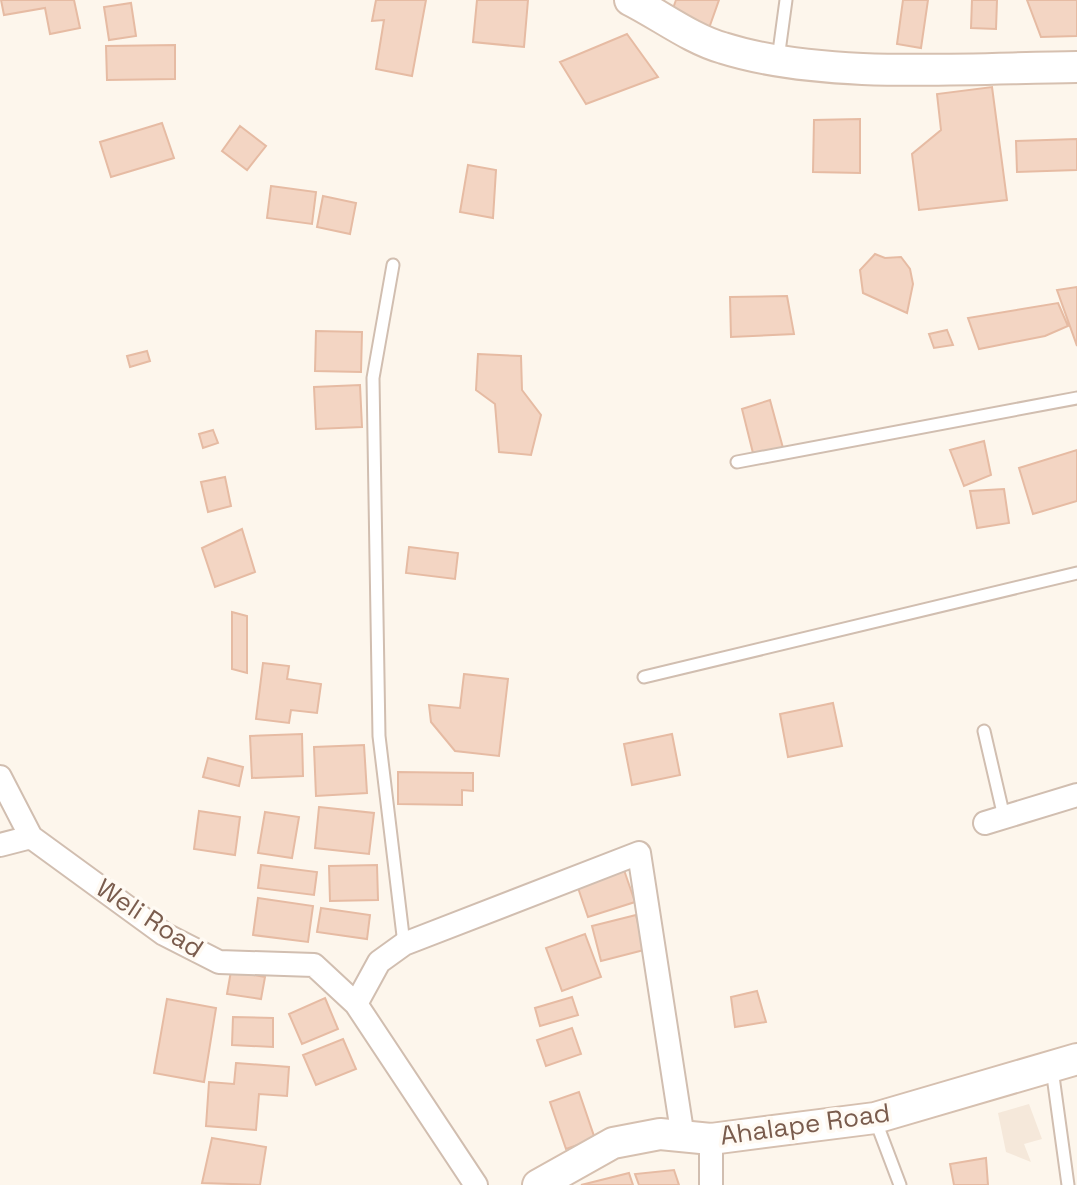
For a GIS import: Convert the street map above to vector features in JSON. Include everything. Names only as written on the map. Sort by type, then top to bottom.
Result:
[{"type":"street","points":[[630,0],[721,48],[778,59],[866,68],[1077,67]]},
{"type":"street","name":"Weli Road","points":[[0,777],[31,837],[164,934],[219,962],[314,965],[356,1004],[476,1185]]},
{"type":"street","points":[[995,820],[1077,795]]},
{"type":"street","points":[[0,845],[31,837]]},
{"type":"street","points":[[356,1004],[379,962],[404,944],[639,853],[697,1138],[711,1185]]},
{"type":"street","name":"Ahalape Road","points":[[538,1185],[613,1143],[660,1134],[697,1138],[875,1118],[1064,1062]]},
{"type":"lane","points":[[778,59],[786,0]]},
{"type":"lane","points":[[393,265],[373,378],[379,736],[404,944]]},
{"type":"lane","points":[[737,462],[1077,398]]},
{"type":"lane","points":[[644,677],[1077,573]]},
{"type":"lane","points":[[984,731],[995,820]]},
{"type":"lane","points":[[1064,1062],[1068,1185]]},
{"type":"lane","points":[[875,1118],[900,1185]]},
{"type":"shaded area","points":[[1029,1104],[1042,1139],[1024,1144],[1031,1162],[1006,1152],[998,1113]]},
{"type":"building","points":[[1,0],[74,0],[80,28],[50,34],[45,8],[4,15]]},
{"type":"building","points":[[376,0],[426,0],[412,76],[376,69],[384,20],[372,21]]},
{"type":"building","points":[[477,0],[528,0],[524,47],[473,42]]},
{"type":"building","points":[[676,0],[719,0],[708,31],[670,17]]},
{"type":"building","points":[[903,0],[928,0],[921,48],[897,44]]},
{"type":"building","points":[[972,0],[997,0],[996,29],[971,28]]},
{"type":"building","points":[[1027,0],[1077,0],[1077,36],[1041,37]]},
{"type":"building","points":[[131,3],[136,36],[109,40],[104,7]]},
{"type":"building","points":[[627,34],[658,77],[586,104],[560,62]]},
{"type":"building","points":[[175,45],[175,79],[107,80],[106,46]]},
{"type":"building","points":[[992,87],[1007,200],[919,210],[912,154],[941,130],[937,94]]},
{"type":"building","points":[[860,119],[860,173],[813,172],[814,120]]},
{"type":"building","points":[[162,123],[174,158],[111,177],[100,142]]},
{"type":"building","points":[[240,126],[266,146],[247,170],[222,151]]},
{"type":"building","points":[[1077,139],[1077,170],[1017,172],[1016,141]]},
{"type":"building","points":[[468,165],[496,170],[493,218],[460,212]]},
{"type":"building","points":[[271,186],[316,192],[312,224],[267,218]]},
{"type":"building","points":[[323,196],[356,203],[350,234],[317,227]]},
{"type":"building","points":[[875,254],[885,258],[901,257],[910,269],[913,284],[907,313],[863,293],[860,270]]},
{"type":"building","points":[[1077,287],[1077,346],[1057,290]]},
{"type":"building","points":[[787,296],[794,334],[731,337],[730,297]]},
{"type":"building","points":[[1058,303],[1068,326],[1045,336],[979,349],[968,318]]},
{"type":"building","points":[[947,330],[953,345],[934,348],[929,334]]},
{"type":"building","points":[[316,331],[362,332],[361,372],[315,371]]},
{"type":"building","points":[[147,351],[150,361],[130,367],[127,356]]},
{"type":"building","points":[[478,354],[521,356],[522,390],[541,415],[531,455],[499,452],[495,404],[476,390]]},
{"type":"building","points":[[360,385],[362,427],[316,429],[314,387]]},
{"type":"building","points":[[770,400],[783,448],[753,453],[742,409]]},
{"type":"building","points":[[213,430],[218,443],[203,448],[199,434]]},
{"type":"building","points":[[984,441],[991,475],[964,486],[950,450]]},
{"type":"building","points":[[1077,450],[1077,501],[1033,514],[1019,468]]},
{"type":"building","points":[[225,477],[231,506],[208,512],[201,482]]},
{"type":"building","points":[[1004,489],[1009,523],[977,528],[970,491]]},
{"type":"building","points":[[242,529],[255,572],[215,587],[202,548]]},
{"type":"building","points":[[409,547],[458,553],[455,579],[406,573]]},
{"type":"building","points":[[232,612],[247,616],[247,673],[232,669]]},
{"type":"building","points":[[263,663],[289,666],[287,679],[321,684],[317,713],[291,710],[289,723],[256,719]]},
{"type":"building","points":[[464,674],[508,679],[499,756],[455,751],[431,722],[429,705],[460,708]]},
{"type":"building","points":[[833,703],[842,746],[788,757],[780,714]]},
{"type":"building","points":[[302,734],[303,776],[252,778],[250,736]]},
{"type":"building","points":[[672,734],[680,775],[632,785],[624,744]]},
{"type":"building","points":[[364,745],[367,793],[316,796],[314,747]]},
{"type":"building","points":[[208,758],[243,767],[239,786],[203,777]]},
{"type":"building","points":[[398,772],[473,773],[473,791],[462,790],[462,805],[398,804]]},
{"type":"building","points":[[319,807],[374,813],[369,854],[315,848]]},
{"type":"building","points":[[199,811],[240,817],[235,855],[194,849]]},
{"type":"building","points":[[265,812],[299,817],[292,858],[258,853]]},
{"type":"building","points":[[261,865],[317,872],[314,895],[258,888]]},
{"type":"building","points":[[377,865],[378,900],[330,901],[329,866]]},
{"type":"building","points":[[624,870],[635,902],[588,917],[577,885]]},
{"type":"building","points":[[258,898],[313,906],[308,942],[253,935]]},
{"type":"building","points":[[321,908],[370,915],[367,939],[317,932]]},
{"type":"building","points":[[636,915],[644,950],[601,961],[592,926]]},
{"type":"building","points":[[585,934],[601,977],[562,991],[546,948]]},
{"type":"building","points":[[231,971],[265,977],[261,999],[227,994]]},
{"type":"building","points":[[757,991],[766,1022],[735,1027],[731,997]]},
{"type":"building","points":[[572,997],[578,1015],[540,1026],[535,1008]]},
{"type":"building","points":[[325,998],[338,1029],[302,1044],[289,1014]]},
{"type":"building","points":[[167,999],[216,1008],[204,1082],[154,1073]]},
{"type":"building","points":[[233,1017],[273,1018],[273,1047],[232,1045]]},
{"type":"building","points":[[572,1028],[581,1054],[546,1066],[537,1040]]},
{"type":"building","points":[[343,1039],[356,1069],[316,1085],[303,1055]]},
{"type":"building","points":[[236,1063],[289,1067],[287,1096],[259,1094],[256,1130],[206,1126],[209,1082],[234,1084]]},
{"type":"building","points":[[579,1092],[595,1139],[566,1149],[550,1102]]},
{"type":"building","points":[[212,1138],[266,1147],[260,1185],[202,1183]]},
{"type":"building","points":[[986,1158],[988,1185],[954,1185],[950,1164]]},
{"type":"building","points":[[674,1170],[679,1185],[639,1185],[635,1174]]},
{"type":"building","points":[[629,1173],[633,1185],[581,1185]]}]
